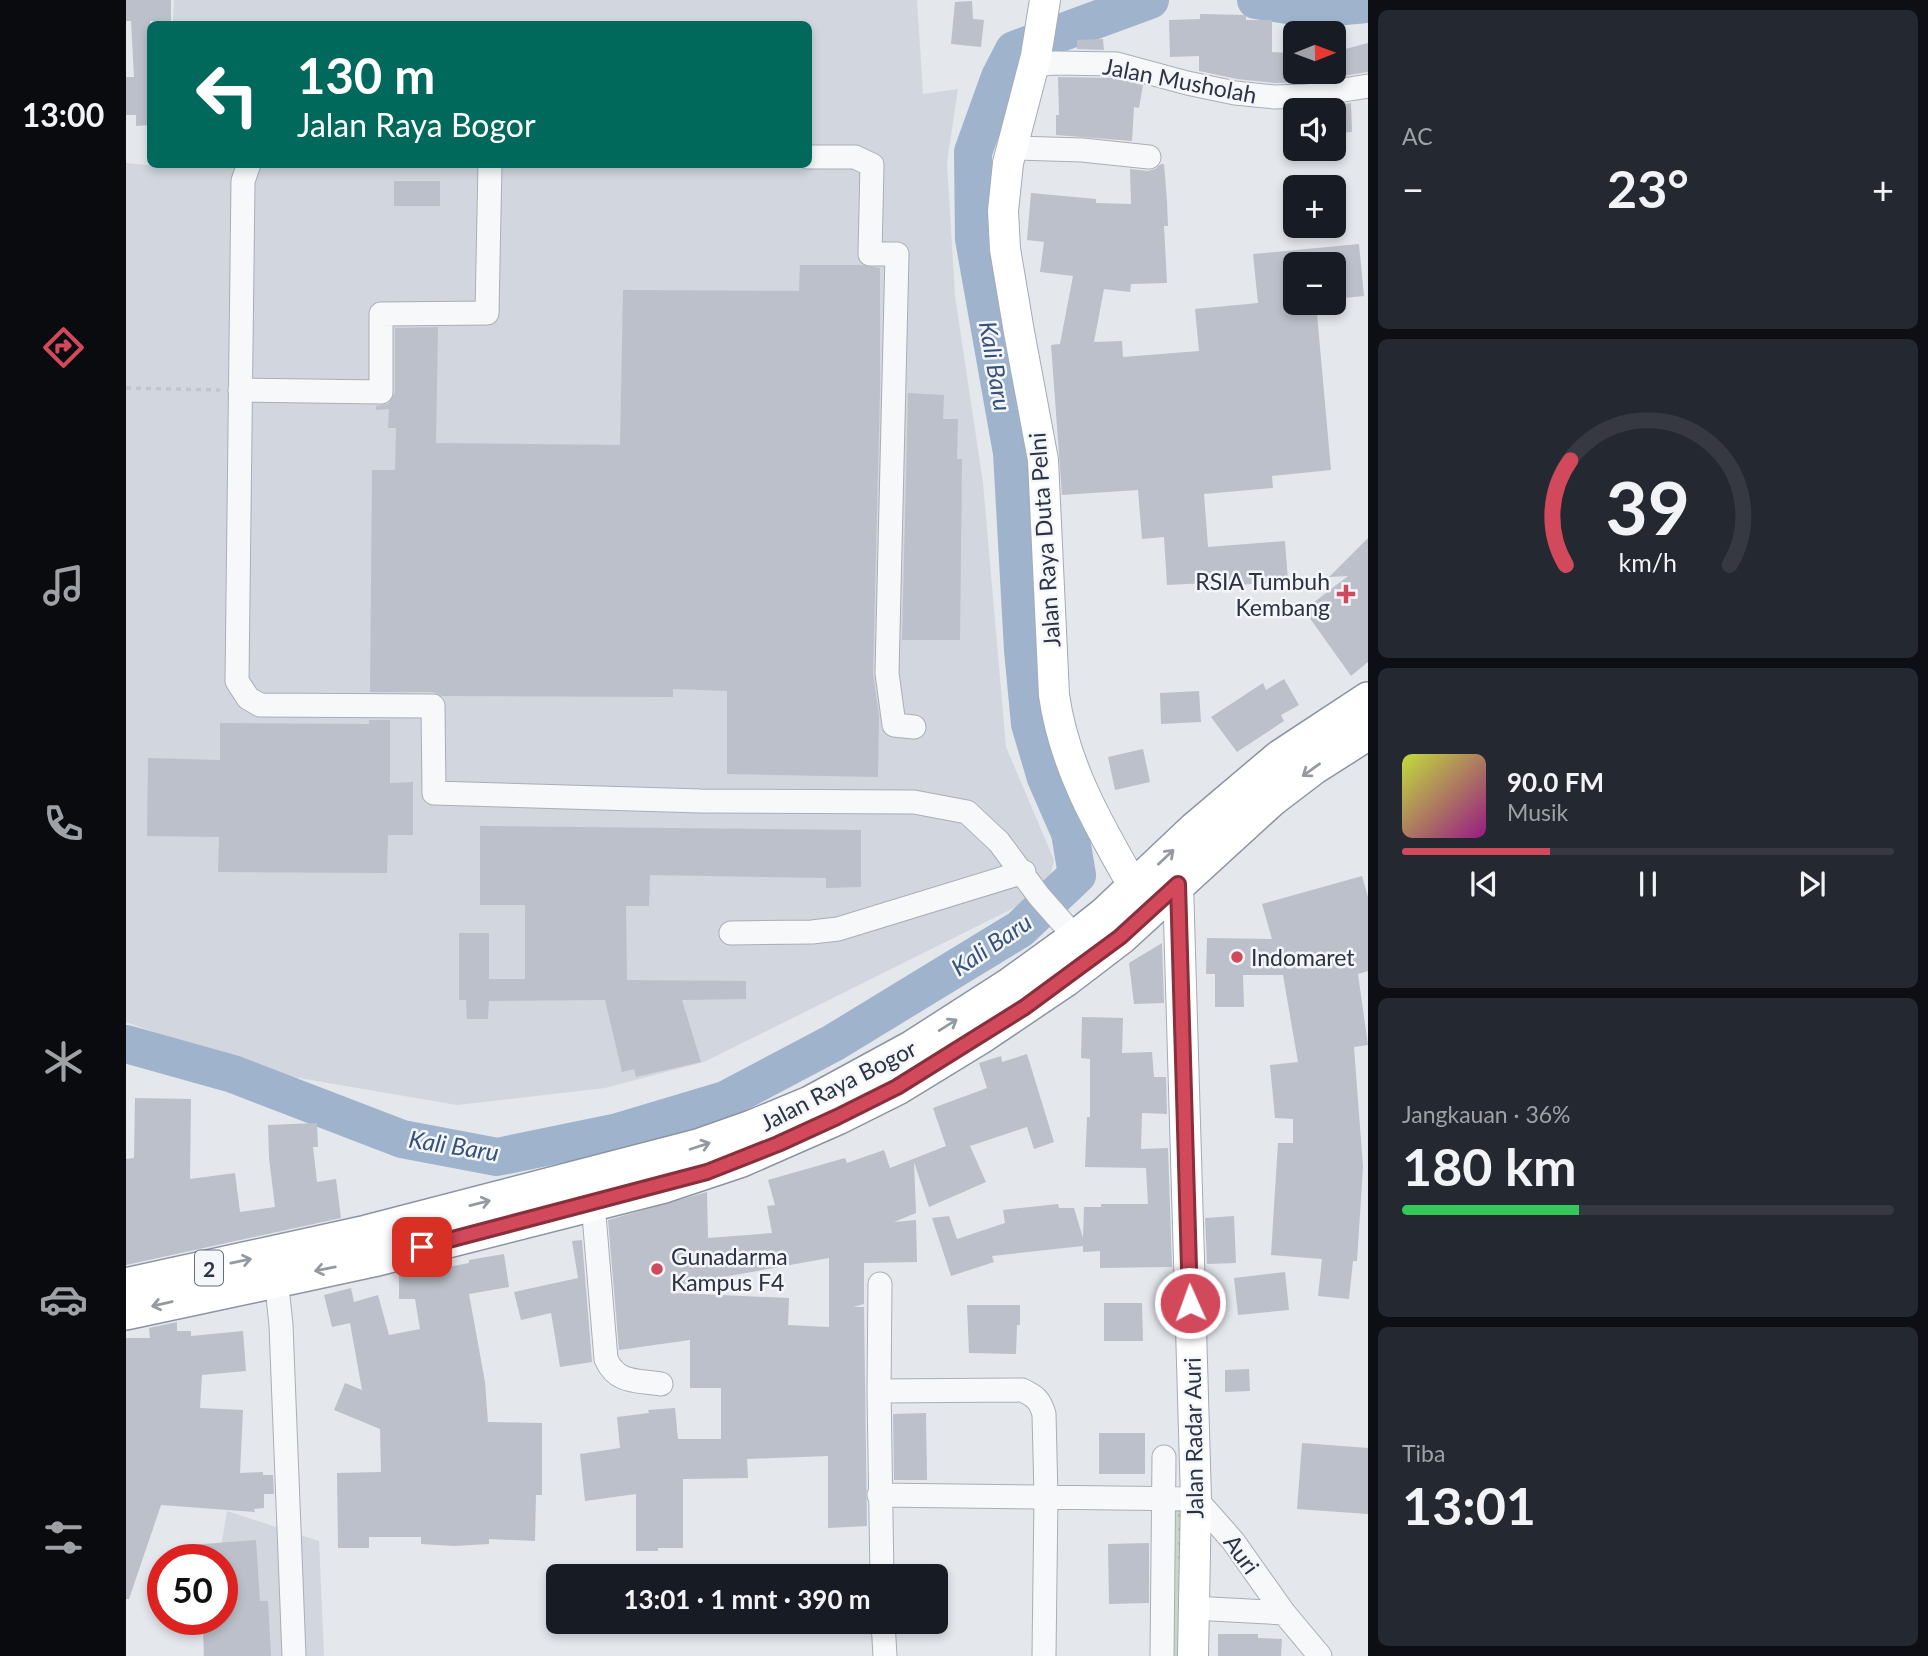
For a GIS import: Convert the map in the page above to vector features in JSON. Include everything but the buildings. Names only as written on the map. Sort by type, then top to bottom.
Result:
[{"type":"highway","name":"Jalan Raya Bogor","points":[[126,1312],[276,1278],[370,1246],[698,1147],[810,1104],[913,1048],[1011,985],[1071,932],[1105,915],[1196,829],[1280,758],[1368,699]]},
{"type":"highway","name":"Jalan Raya Bogor","points":[[126,1286],[370,1246],[593,1203],[664,1185],[740,1160],[837,1117],[897,1087],[982,1035],[1065,979],[1120,937],[1271,799],[1313,767],[1368,732]]},
{"type":"main road","name":"Jalan Raya Duta Pelni","points":[[1045,5],[1035,60],[1004,184],[1005,249],[1042,460],[1054,695],[1058,722],[1075,776],[1134,887]]},
{"type":"main road","name":"Jalan Radar Auri","points":[[1178,884],[1196,1499],[1193,1656]]},
{"type":"street","name":"Jalan Musholah","points":[[1035,60],[1117,64],[1187,83],[1235,93],[1274,97],[1306,96],[1368,86]]},
{"type":"street","points":[[1013,148],[1082,150],[1149,157]]},
{"type":"street","points":[[812,157],[855,157],[872,165],[870,254],[897,254],[887,673],[894,725],[914,727]]},
{"type":"street","points":[[248,168],[243,181],[237,681],[248,698],[260,705],[433,706],[434,793],[701,801],[914,802],[967,812],[999,842],[1044,902],[1071,932]]},
{"type":"street","points":[[240,390],[381,393],[382,314],[487,313],[490,168]]},
{"type":"street","points":[[731,933],[838,929],[1024,872]]},
{"type":"street","points":[[593,1203],[606,1359],[611,1371],[622,1378],[661,1384]]},
{"type":"street","points":[[276,1278],[281,1325],[293,1656]]},
{"type":"street","points":[[880,1284],[879,1496],[882,1564]]},
{"type":"street","points":[[879,1391],[1022,1390],[1040,1402],[1044,1414],[1046,1496],[1044,1656]]},
{"type":"street","points":[[1162,1656],[1164,1458]]},
{"type":"street","points":[[879,1496],[1196,1499]]},
{"type":"street","name":"Auri","points":[[1196,1499],[1233,1541],[1284,1613],[1320,1656]]},
{"type":"street","name":"Auri","points":[[1193,1608],[1284,1613]]},
{"type":"street","points":[[884,1634],[885,1656]]},
{"type":"path","points":[[126,388],[240,390]]},
{"type":"shaded area","points":[[174,0],[917,0],[923,94],[958,89],[947,162],[955,296],[983,483],[1006,747],[1054,860],[1050,878],[1022,904],[704,1062],[605,1088],[457,1105],[258,1071],[126,1022],[126,163],[147,165],[147,168],[812,168],[812,21],[173,21]]},
{"type":"shaded area","points":[[227,1511],[319,1541],[324,1656],[203,1656],[206,1635],[238,1635],[238,1544],[222,1544]]},
{"type":"green space","points":[[1163,1498],[1196,1499],[1194,1656],[1162,1656]]},
{"type":"waterway","name":"Kali Baru","points":[[126,1044],[233,1074],[402,1139],[497,1157],[618,1132],[725,1100],[833,1043],[1020,929],[1077,875],[1070,833],[1046,778],[1030,724],[1012,453],[974,239],[973,152],[1000,77],[1014,50],[1150,0]]},
{"type":"waterway","name":"Kali Baru","points":[[1256,0],[1313,9],[1368,4]]},
{"type":"place","name":"RSIA Tumbuh Kembang","points":[[1346,594]]},
{"type":"place","name":"Indomaret","points":[[1237,957]]},
{"type":"place","name":"Gunadarma Kampus F4","points":[[657,1269]]},
{"type":"route","points":[[422,1247],[707,1172],[837,1117],[897,1087],[1025,1007],[1120,937],[1178,884],[1190,1303]]}]
